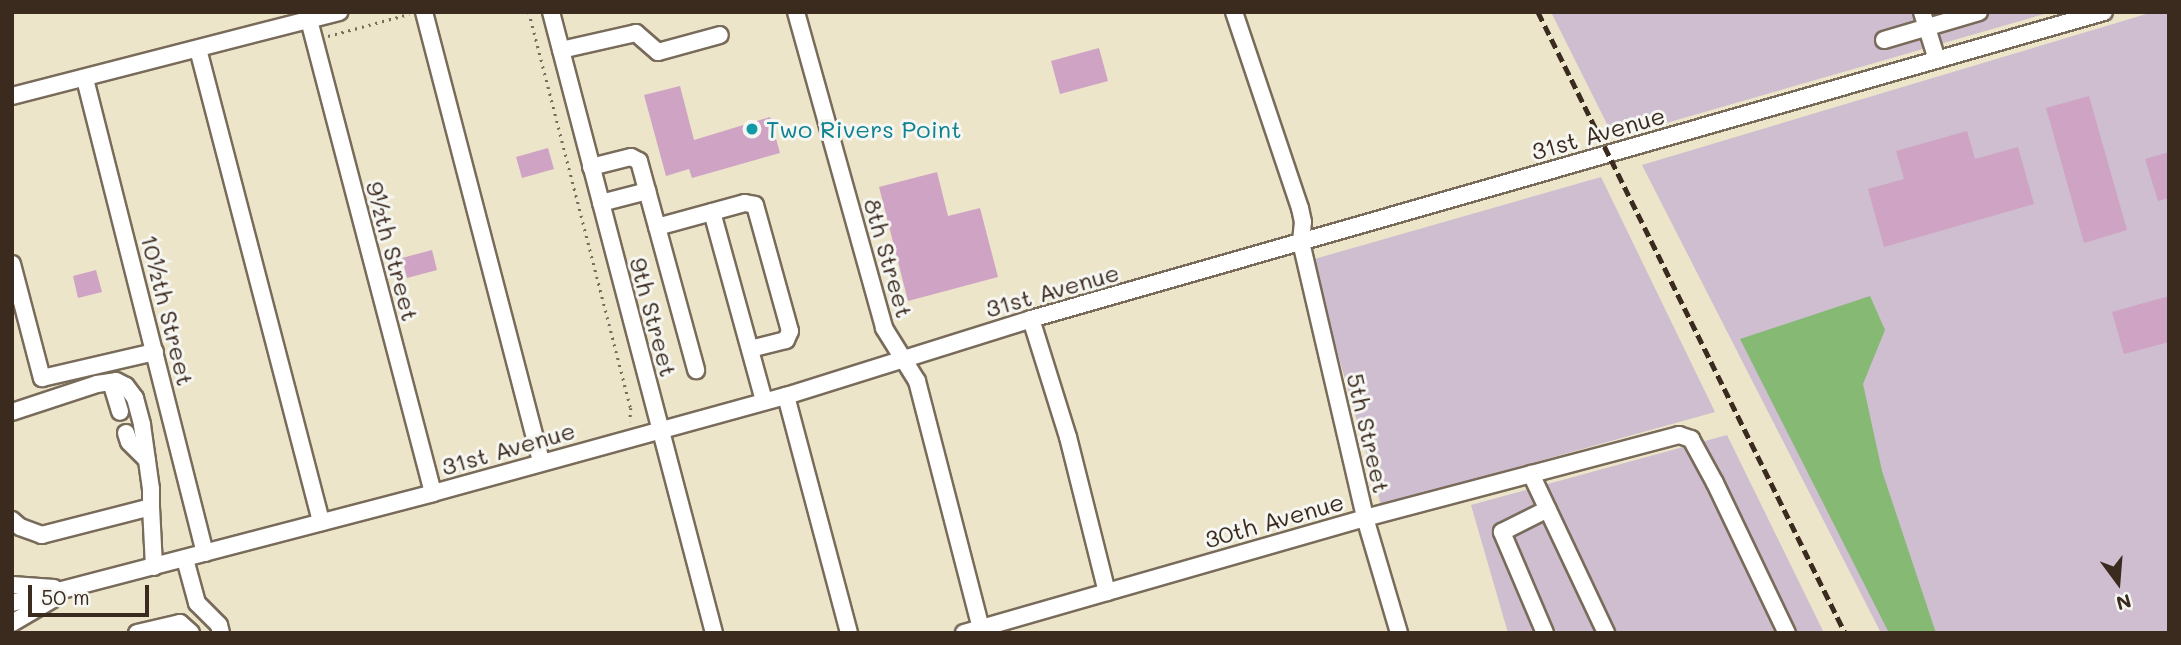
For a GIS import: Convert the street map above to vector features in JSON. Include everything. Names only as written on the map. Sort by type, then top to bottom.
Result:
[{"type":"street","points":[[12,95],[85,79],[339,12]]},
{"type":"street","points":[[424,12],[541,461]]},
{"type":"street","name":"9th Street","points":[[551,12],[714,633]]},
{"type":"street","name":"8th Street","points":[[796,12],[884,328],[917,381],[982,630]]},
{"type":"street","name":"5th Street","points":[[1234,12],[1300,208],[1303,222],[1301,242],[1366,517],[1399,633]]},
{"type":"street","points":[[1884,40],[1925,20],[1979,12]]},
{"type":"street","name":"31st Avenue","points":[[12,604],[786,396],[1031,319],[2104,12]]},
{"type":"street","name":"9½th Street","points":[[309,20],[433,493]]},
{"type":"street","points":[[1925,20],[1937,60]]},
{"type":"street","points":[[561,50],[636,33],[658,52],[720,35]]},
{"type":"street","points":[[198,49],[321,522]]},
{"type":"street","name":"10½th Street","points":[[85,79],[205,553]]},
{"type":"street","points":[[591,167],[636,158],[696,370]]},
{"type":"street","points":[[600,203],[647,191]]},
{"type":"street","points":[[657,228],[751,202],[755,205],[790,331],[786,340],[750,349]]},
{"type":"street","points":[[712,212],[764,401]]},
{"type":"street","points":[[12,264],[42,378],[155,352]]},
{"type":"street","points":[[1031,319],[1068,437],[1107,592]]},
{"type":"street","points":[[111,382],[120,412]]},
{"type":"street","points":[[12,412],[111,382],[126,386],[135,398],[147,460],[154,567]]},
{"type":"street","points":[[786,396],[849,633]]},
{"type":"street","points":[[126,433],[129,442],[147,460]]},
{"type":"street","name":"30th Avenue","points":[[964,633],[982,630],[1366,517],[1679,435],[1691,439],[1787,633]]},
{"type":"street","points":[[1531,474],[1606,633]]},
{"type":"street","points":[[12,520],[20,527],[42,535],[151,507]]},
{"type":"street","points":[[1545,633],[1502,533],[1548,509]]},
{"type":"street","points":[[185,559],[197,603],[219,625],[221,633]]},
{"type":"street","points":[[12,585],[71,589]]},
{"type":"street","points":[[12,623],[71,589]]},
{"type":"street","points":[[137,633],[193,618],[208,625],[212,633]]},
{"type":"street","points":[[167,624],[180,623],[191,633]]},
{"type":"path","points":[[331,48],[328,35],[417,12]]},
{"type":"path","points":[[529,12],[631,408],[633,418],[623,426]]},
{"type":"shaded area","points":[[1551,12],[2051,12],[1614,138]]},
{"type":"shaded area","points":[[2153,12],[2169,12],[2169,633],[1881,633],[1642,165]]},
{"type":"shaded area","points":[[1601,177],[1715,412],[1381,505],[1311,260]]},
{"type":"shaded area","points":[[1727,435],[1824,633],[1508,633],[1471,505]]},
{"type":"green space","points":[[1870,296],[1885,330],[1863,384],[1882,471],[1936,633],[1889,633],[1740,339]]},
{"type":"building","points":[[1099,48],[1108,81],[1060,94],[1051,61]]},
{"type":"building","name":"Two Rivers Point","points":[[680,86],[694,140],[770,117],[780,153],[692,178],[689,169],[666,176],[644,95]]},
{"type":"building","points":[[2089,96],[2127,230],[2084,243],[2046,108]]},
{"type":"building","points":[[1967,131],[1975,159],[2018,147],[2034,204],[1884,247],[1868,189],[1904,179],[1896,151]]},
{"type":"building","points":[[548,148],[554,169],[522,178],[516,157]]},
{"type":"building","points":[[2169,152],[2169,198],[2158,201],[2145,159]]},
{"type":"building","points":[[937,172],[948,216],[980,208],[998,277],[908,301],[879,187]]},
{"type":"building","points":[[432,250],[437,270],[407,278],[402,258]]},
{"type":"building","points":[[96,270],[102,292],[78,298],[73,276]]},
{"type":"building","points":[[2169,296],[2169,342],[2124,354],[2112,312]]},
{"type":"railway","points":[[1538,12],[1845,633]]},
{"type":"place","name":"Two Rivers Point","points":[[752,129]]}]
